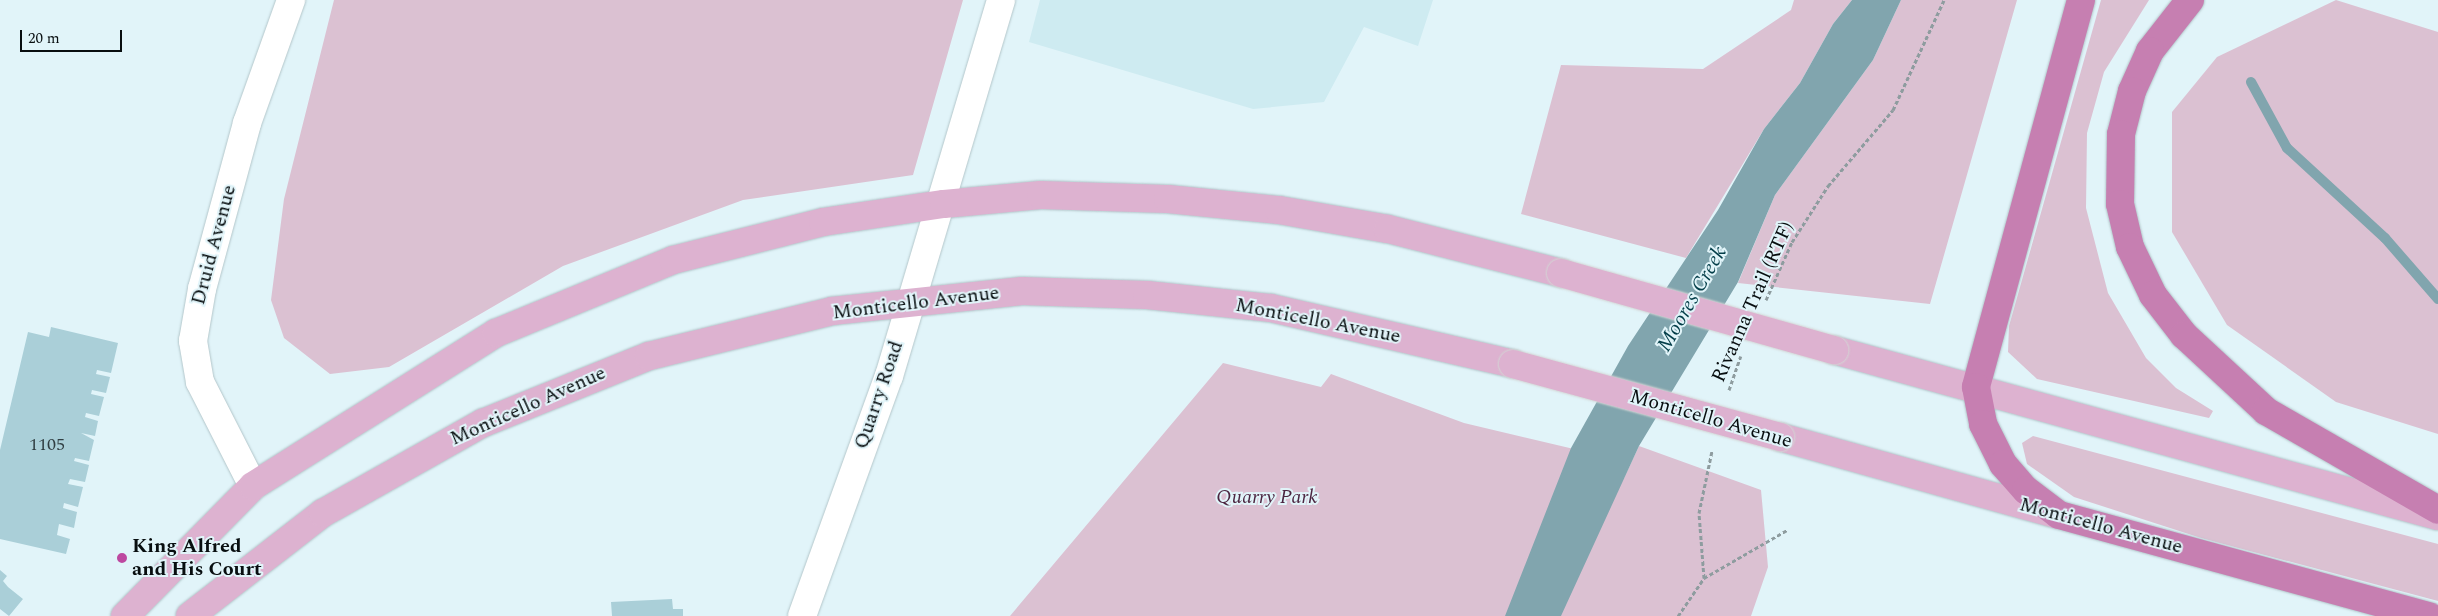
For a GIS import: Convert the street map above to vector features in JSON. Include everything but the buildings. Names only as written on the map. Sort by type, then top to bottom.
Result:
[{"type":"highway","points":[[2059,515],[2003,464],[1983,424],[1976,388],[2081,0]]},
{"type":"highway","points":[[2190,0],[2150,51],[2132,91],[2121,134],[2120,204],[2130,247],[2153,295],[2184,335],[2266,410],[2438,510]]},
{"type":"highway","name":"Monticello Avenue","points":[[2059,515],[2428,616]]},
{"type":"highway","points":[[2303,581],[2372,616]]},
{"type":"main road","points":[[125,616],[253,486],[428,372],[560,304],[673,260],[823,222],[944,204],[1041,195],[1168,199],[1279,210],[1388,229],[1561,273],[2438,516]]},
{"type":"main road","name":"Monticello Avenue","points":[[190,616],[323,513],[431,450],[529,402],[616,367],[711,338],[832,311],[909,301],[1022,291],[1147,295],[1270,308],[1513,364],[2059,515]]},
{"type":"street","name":"Druid Avenue","points":[[253,486],[200,382],[193,341],[202,289],[247,123],[291,0]]},
{"type":"street","name":"Quarry Road","points":[[802,616],[889,376],[909,301],[944,204],[1001,0]]},
{"type":"path","name":"Rivanna Trail (RTF)","points":[[1764,304],[1792,242],[1828,186],[1893,110],[1922,57],[1944,0]]},
{"type":"path","name":"Rivanna Trail (RTF)","points":[[1728,393],[1745,348]]},
{"type":"path","points":[[1704,578],[1700,513],[1712,448]]},
{"type":"path","points":[[1678,616],[1704,578],[1788,530]]},
{"type":"shaded area","points":[[1040,0],[1433,0],[1418,46],[1364,27],[1324,102],[1253,109],[1029,42]]},
{"type":"green space","points":[[334,0],[963,0],[913,175],[743,200],[563,266],[389,367],[330,374],[284,338],[271,300],[284,199]]},
{"type":"green space","points":[[1794,0],[1852,0],[1833,24],[1800,83],[1764,129],[1686,258],[1521,214],[1561,65],[1703,69],[1791,10]]},
{"type":"green space","points":[[1901,0],[2017,0],[1930,304],[1738,283],[1775,195],[1873,60]]},
{"type":"green space","points":[[2101,0],[2149,0],[2104,72],[2087,133],[2086,208],[2108,293],[2146,358],[2176,388],[2213,411],[2209,418],[2037,379],[2008,352],[2009,326]]},
{"type":"green space","points":[[2336,0],[2438,32],[2438,434],[2336,402],[2227,325],[2172,232],[2172,112],[2217,57]]},
{"type":"green space","name":"Quarry Park","points":[[1223,363],[1321,387],[1331,374],[1464,423],[1612,458],[1624,478],[1639,446],[1761,490],[1768,567],[1751,616],[1010,616]]},
{"type":"green space","points":[[2033,436],[2438,544],[2438,601],[2201,538],[2074,497],[2027,464],[2022,443]]},
{"type":"water","name":"Moores Creek","points":[[1852,0],[1901,0],[1873,60],[1775,195],[1738,282],[1639,446],[1561,616],[1505,616],[1571,448],[1628,346],[1718,210],[1764,129],[1800,83],[1833,24]]},
{"type":"waterway","points":[[2251,82],[2287,148],[2385,238],[2438,299]]},
{"type":"place","name":"King Alfred and His Court","points":[[122,558]]}]
